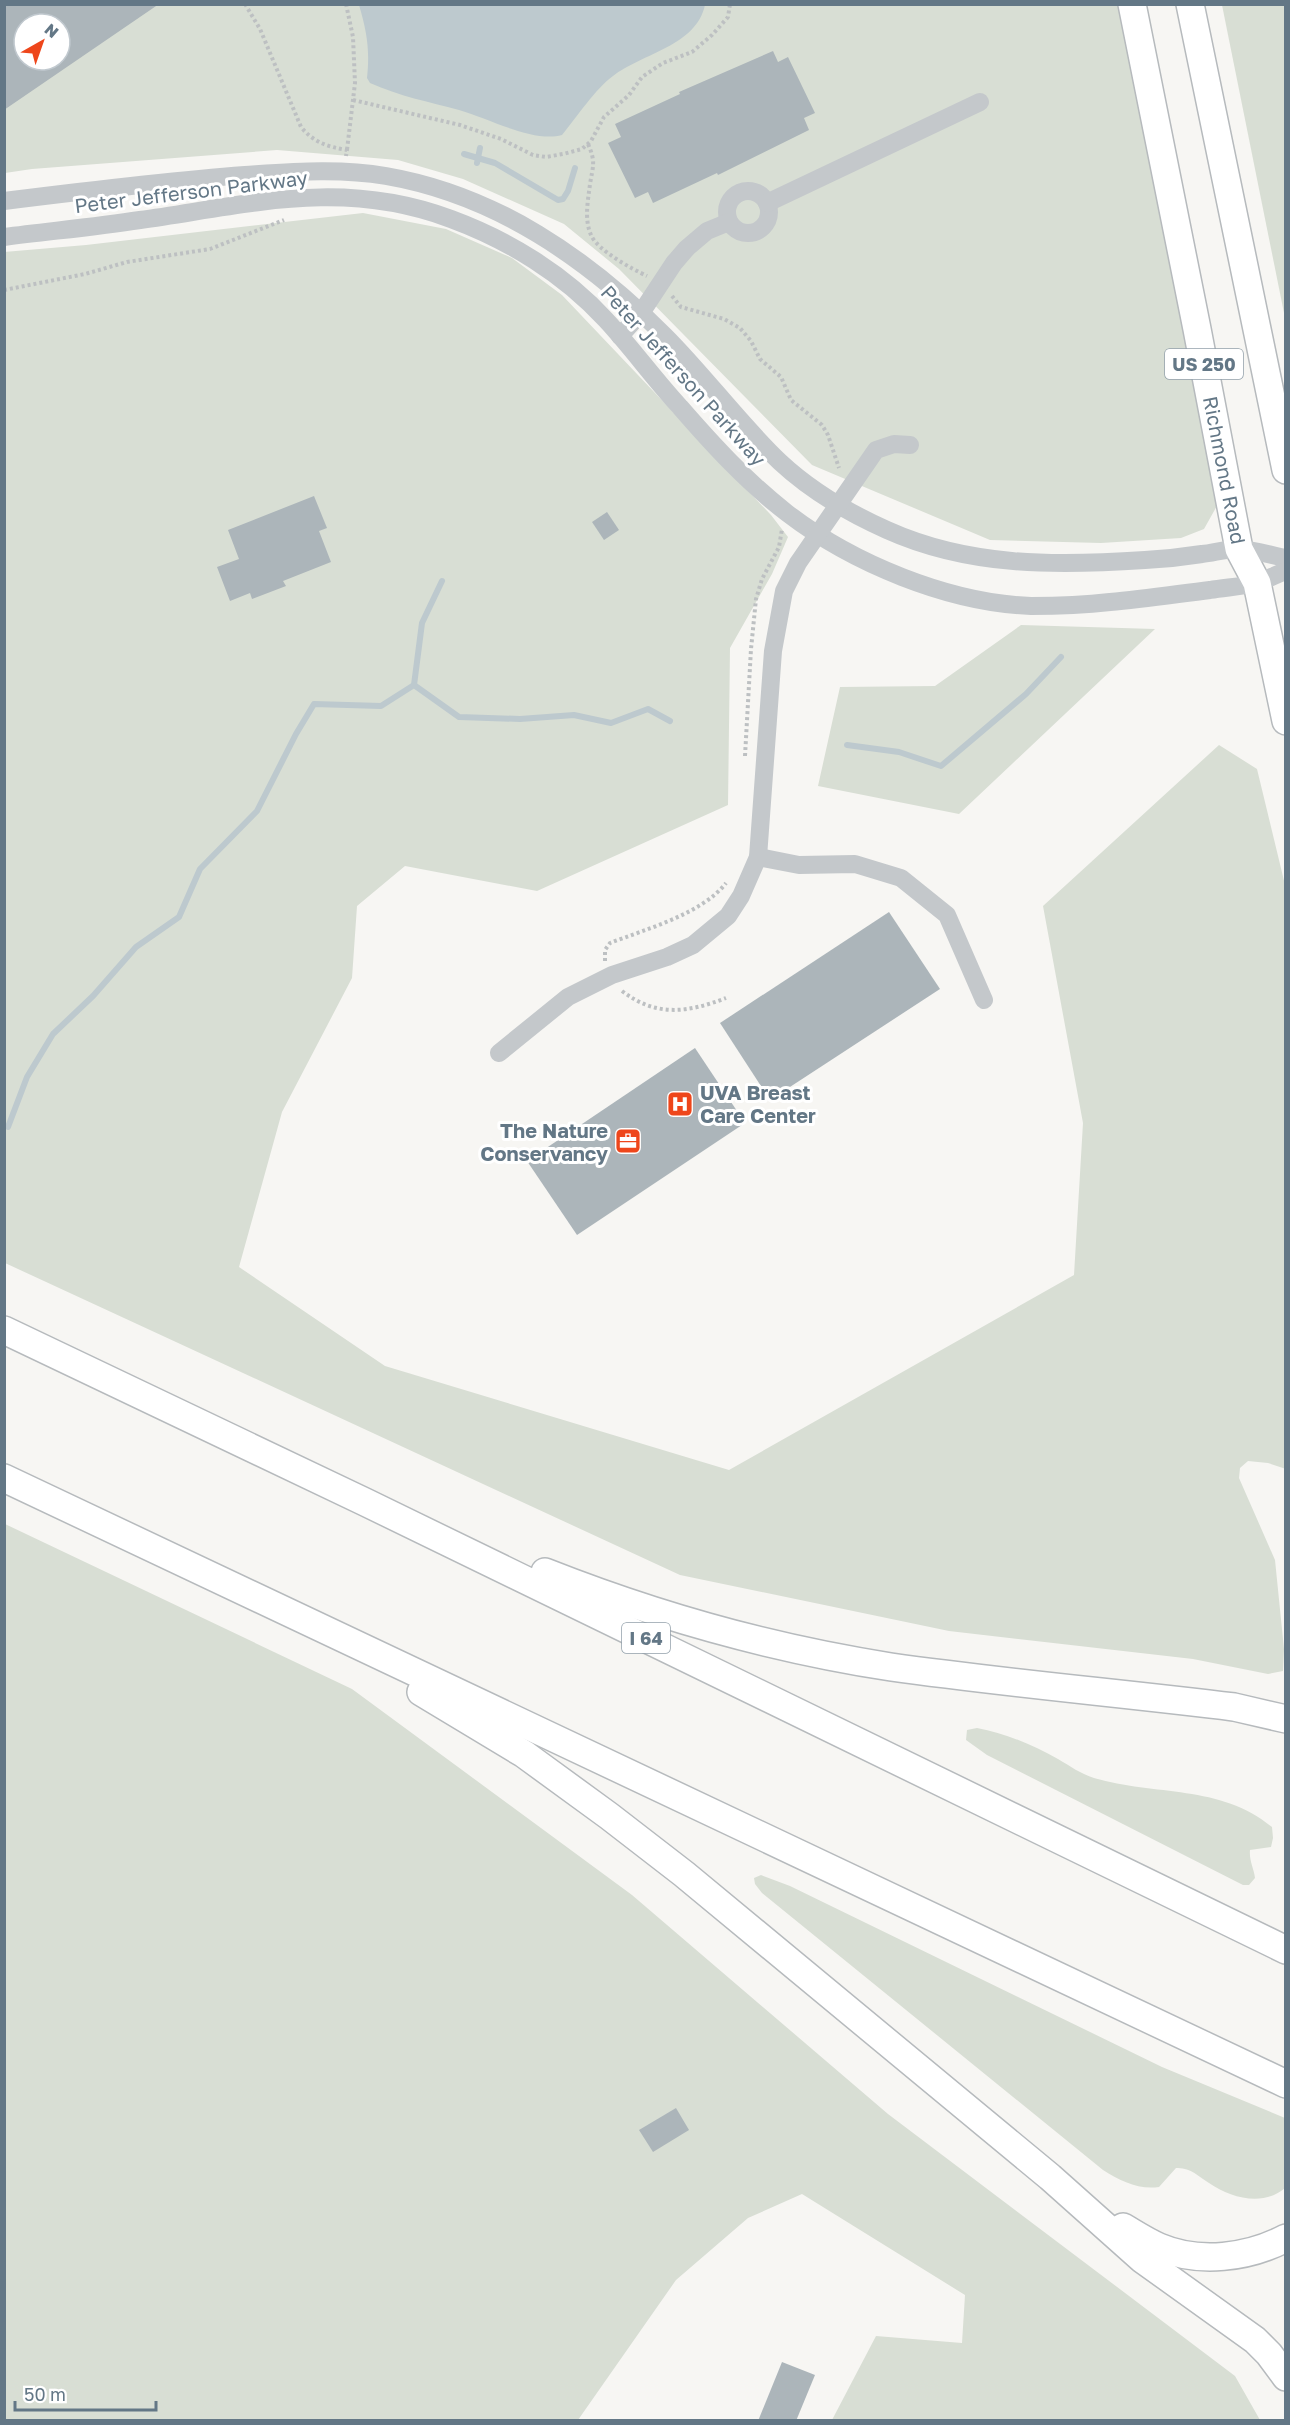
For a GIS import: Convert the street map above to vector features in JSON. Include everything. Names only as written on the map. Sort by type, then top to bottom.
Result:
[{"type":"highway","name":"Richmond Road","points":[[1132,4],[1239,549],[1257,583],[1286,721]]},
{"type":"highway","name":"US 250","points":[[1190,4],[1286,470]]},
{"type":"highway","name":"I 64","points":[[4,1330],[365,1502],[1286,1950]]},
{"type":"highway","points":[[4,1478],[1286,2084]]},
{"type":"highway","points":[[365,1502],[428,1519],[519,1562],[626,1602],[690,1622],[776,1644],[890,1666],[1234,1707],[1286,1719]]},
{"type":"highway","points":[[178,1559],[330,1647],[441,1703],[524,1754],[684,1874],[1050,2177],[1142,2259],[1255,2340],[1286,2377]]},
{"type":"highway","points":[[1234,1707],[1286,1700]]},
{"type":"highway","points":[[1050,2177],[1144,2240],[1170,2251],[1197,2256],[1229,2256],[1261,2248],[1286,2238]]},
{"type":"street","points":[[767,202],[980,102]]},
{"type":"street","name":"Peter Jefferson Parkway","points":[[4,201],[189,179],[312,171],[384,176],[459,195],[508,216],[546,238],[585,265],[641,312],[677,348],[780,461],[802,480],[838,504],[887,530],[963,556],[1010,563],[1146,560],[1239,549],[1286,558]]},
{"type":"street","points":[[755,192],[767,202],[770,211],[769,219],[758,232],[742,233],[734,229],[729,222],[728,206],[738,193],[755,192]]},
{"type":"street","name":"Peter Jefferson Parkway","points":[[4,237],[140,220],[276,198],[329,196],[395,204],[446,217],[476,229],[520,252],[575,290],[605,319],[727,459],[759,490],[817,535],[872,564],[920,583],[958,594],[1000,603],[1031,606],[1088,604],[1257,583],[1286,571]]},
{"type":"street","points":[[620,336],[641,312],[687,248],[707,231],[729,222]]},
{"type":"street","points":[[499,1053],[568,997],[612,975],[667,957],[693,945],[728,916],[741,896],[758,856],[776,624],[784,591],[798,563],[876,450],[894,444],[910,445]]},
{"type":"street","points":[[758,856],[799,865],[855,864],[901,878],[947,915],[984,1000]]},
{"type":"path","points":[[346,4],[353,37],[355,83],[347,150]]},
{"type":"path","points":[[353,100],[460,125],[546,157],[582,149],[588,144],[604,117],[629,95],[642,77],[663,63],[692,52],[728,17],[730,4]]},
{"type":"path","points":[[588,144],[595,163],[587,215],[595,242],[659,285],[681,307],[724,319],[740,328],[751,341],[760,359],[781,377],[791,400],[822,425],[828,435],[839,468]]},
{"type":"path","points":[[745,761],[756,599],[762,579],[779,547],[783,523]]},
{"type":"path","points":[[726,998],[699,1008],[671,1011],[635,1000],[622,992],[606,964],[606,946],[694,908],[720,890],[727,882]]},
{"type":"shaded area","points":[[359,4],[705,5],[700,19],[691,30],[667,47],[613,76],[593,95],[562,135],[550,137],[524,133],[459,110],[403,95],[370,83],[367,78],[367,41]]},
{"type":"shaded area","points":[[5,5],[1121,5],[1218,504],[1204,529],[1181,538],[1101,543],[990,540],[812,465],[619,269],[564,224],[463,179],[398,160],[277,150],[5,173]]},
{"type":"shaded area","points":[[1222,5],[1285,5],[1285,318]]},
{"type":"shaded area","points":[[363,213],[446,229],[512,258],[562,295],[771,515],[788,537],[772,574],[730,648],[728,805],[537,891],[405,866],[357,906],[352,978],[282,1112],[239,1267],[385,1366],[729,1470],[1074,1275],[1083,1123],[1043,906],[1219,745],[1257,769],[1286,889],[1286,1469],[1268,1463],[1248,1461],[1240,1468],[1239,1478],[1275,1560],[1284,1649],[1283,1671],[1268,1674],[1193,1659],[949,1631],[680,1575],[5,1263],[4,252],[86,245]]},
{"type":"shaded area","points":[[1021,625],[1155,629],[959,814],[818,786],[840,687],[935,686]]},
{"type":"shaded area","points":[[5,1524],[352,1689],[632,1895],[888,2114],[1235,2376],[1260,2420],[832,2420],[876,2336],[962,2343],[965,2295],[802,2194],[748,2218],[676,2280],[578,2420],[5,2420]]},
{"type":"shaded area","points":[[977,1728],[1029,1744],[1094,1778],[1117,1784],[1209,1797],[1231,1804],[1252,1813],[1272,1827],[1271,1847],[1250,1850],[1255,1878],[1249,1885],[1243,1885],[987,1755],[966,1740],[967,1730]]},
{"type":"shaded area","points":[[761,1875],[790,1886],[1162,2067],[1285,2118],[1285,2188],[1276,2194],[1257,2199],[1227,2193],[1194,2172],[1181,2168],[1176,2168],[1159,2187],[1152,2188],[1137,2186],[1109,2174],[762,1893],[755,1884],[754,1878]]},
{"type":"building","points":[[4,4],[159,4],[72,63],[72,12],[12,12],[12,72],[60,72],[4,110]]},
{"type":"building","points":[[773,51],[778,62],[788,57],[815,113],[804,118],[809,130],[718,175],[717,173],[653,203],[648,192],[635,198],[608,143],[621,137],[615,124],[680,94],[679,92]]},
{"type":"building","points":[[314,496],[327,528],[319,531],[331,562],[283,581],[286,586],[252,599],[250,593],[230,601],[217,567],[239,559],[228,530]]},
{"type":"building","points":[[607,512],[619,530],[604,540],[592,522]]},
{"type":"building","points":[[889,912],[940,989],[770,1100],[720,1023]]},
{"type":"building","points":[[695,1048],[745,1123],[577,1235],[527,1161]]},
{"type":"building","points":[[676,2108],[689,2130],[653,2152],[639,2130]]},
{"type":"building","points":[[782,2362],[815,2375],[796,2421],[758,2421]]},
{"type":"waterway","points":[[477,163],[480,148]]},
{"type":"waterway","points":[[464,154],[495,163],[558,200],[563,199],[568,191],[575,168]]},
{"type":"waterway","points":[[414,685],[422,623],[442,581]]},
{"type":"waterway","points":[[847,745],[899,752],[941,766],[1026,694],[1061,657]]},
{"type":"waterway","points":[[8,1127],[27,1077],[53,1034],[93,996],[136,947],[179,917],[200,869],[257,811],[314,704],[381,706],[414,685],[459,717],[520,719],[574,715],[611,723],[648,709],[670,721]]},
{"type":"place","name":"UVA Breast Care Center","points":[[680,1104]]},
{"type":"place","name":"The Nature Conservancy","points":[[628,1141]]}]
